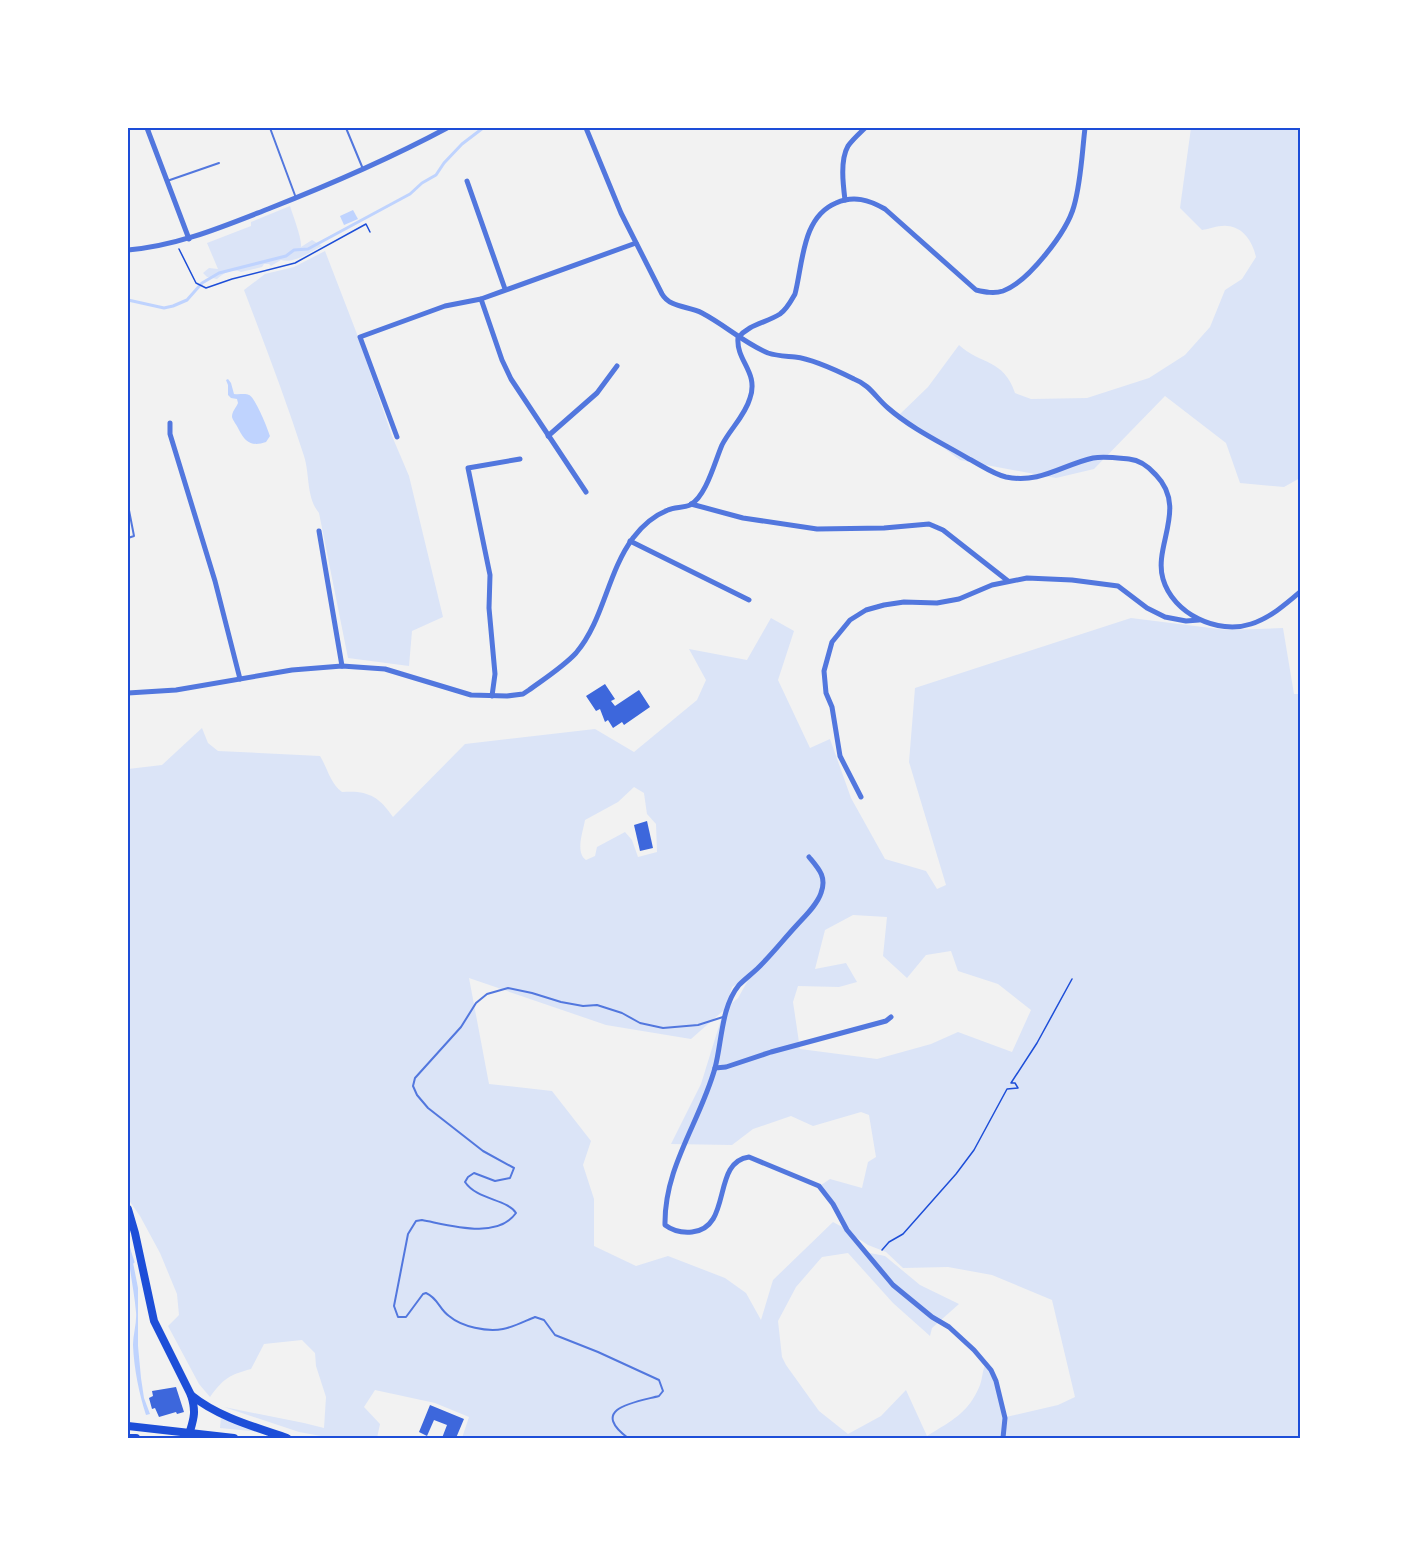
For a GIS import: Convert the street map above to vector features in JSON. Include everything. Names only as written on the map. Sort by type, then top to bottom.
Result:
[{"type":"main road","points":[[128,1213],[154,1321],[191,1395],[195,1414],[189,1436]]},
{"type":"main road","points":[[191,1395],[203,1405],[287,1438]]},
{"type":"main road","points":[[128,1426],[189,1436],[234,1438]]},
{"type":"main road","points":[[128,1438],[136,1438]]},
{"type":"street","points":[[150,128],[189,239]]},
{"type":"street","points":[[128,250],[177,243],[189,239],[296,198],[363,169],[447,128]]},
{"type":"street","points":[[586,128],[621,213],[664,298],[674,304],[701,312],[738,338],[769,353],[783,357],[796,357],[859,381],[873,390],[887,407],[927,435],[1003,476],[1044,476],[1094,458],[1135,460],[1150,468],[1162,481],[1168,494],[1168,530],[1162,553],[1162,578],[1176,603],[1201,620],[1234,627],[1251,624],[1282,607],[1300,592]]},
{"type":"street","points":[[845,200],[844,158],[849,145],[865,128]]},
{"type":"street","points":[[738,338],[749,328],[781,314],[785,309],[795,294],[813,221],[825,208],[845,200],[870,201],[885,209],[976,290],[989,293],[1014,286],[1044,256],[1068,224],[1075,205],[1085,128]]},
{"type":"street","points":[[467,181],[505,289]]},
{"type":"street","points":[[397,437],[360,337],[445,306],[481,298],[636,243]]},
{"type":"street","points":[[481,298],[502,360],[511,379],[586,492]]},
{"type":"street","points":[[691,504],[703,492],[723,443],[738,423],[750,400],[753,382],[741,354],[738,338]]},
{"type":"street","points":[[549,436],[597,393],[617,366]]},
{"type":"street","points":[[170,423],[170,434],[215,581],[240,679]]},
{"type":"street","points":[[492,696],[495,674],[489,617],[490,575],[468,468],[520,459]]},
{"type":"street","points":[[128,693],[176,690],[292,670],[342,666],[386,669],[471,695],[523,694],[576,653],[595,619],[613,574],[630,541],[642,526],[668,510],[691,504],[743,518],[817,529],[884,528],[929,524],[943,530],[1008,581]]},
{"type":"street","points":[[320,531],[342,666]]},
{"type":"street","points":[[630,541],[749,600]]},
{"type":"street","points":[[861,797],[840,756],[832,707],[826,693],[824,671],[832,642],[850,620],[866,610],[884,604],[937,603],[959,599],[992,585],[1027,578],[1072,580],[1118,586],[1147,608],[1165,618],[1186,621],[1201,620]]},
{"type":"street","points":[[809,857],[823,877],[824,883],[819,898],[733,994],[708,1091],[675,1165],[668,1195],[665,1225],[687,1233],[697,1232],[708,1226],[715,1219],[734,1163],[741,1158],[749,1157],[758,1160],[819,1186],[833,1204],[846,1230],[889,1279],[932,1317],[967,1342],[991,1371],[1005,1418],[1003,1438]]},
{"type":"street","points":[[715,1068],[726,1067],[771,1052],[886,1022],[891,1017]]},
{"type":"lane","points":[[270,128],[296,198]]},
{"type":"lane","points":[[346,128],[363,169]]},
{"type":"lane","points":[[167,181],[219,163]]},
{"type":"lane","points":[[128,505],[134,536],[128,538]]},
{"type":"lane","points":[[628,1438],[617,1428],[613,1419],[615,1411],[622,1405],[659,1396],[663,1391],[659,1380],[555,1335],[544,1320],[535,1317],[495,1330],[468,1326],[448,1316],[433,1296],[426,1293],[406,1317],[398,1317],[394,1306],[408,1234],[416,1221],[422,1220],[476,1230],[512,1220],[516,1213],[512,1208],[489,1200],[469,1188],[465,1182],[474,1173],[495,1181],[510,1178],[514,1168],[483,1151],[428,1108],[417,1095],[414,1086],[415,1078],[461,1027],[476,1003],[487,994],[508,988],[561,1002],[583,1006],[597,1005],[622,1013],[640,1023],[663,1028],[698,1025],[726,1016]]},
{"type":"path","points":[[177,243],[196,283],[202,288],[295,263],[366,225],[370,232]]},
{"type":"path","points":[[882,1250],[889,1242],[903,1234],[956,1174],[974,1150],[1007,1089],[1018,1088],[1015,1083],[1011,1083],[1037,1043],[1072,979]]},
{"type":"shaded area","points":[[1191,128],[1300,128],[1300,478],[1284,487],[1240,483],[1226,443],[1165,396],[1094,469],[1056,478],[960,460],[899,415],[928,387],[959,345],[998,368],[1005,374],[1015,393],[1031,399],[1087,398],[1149,378],[1185,355],[1210,327],[1225,290],[1242,279],[1256,257],[1250,241],[1238,229],[1224,226],[1202,230],[1180,208]]},
{"type":"shaded area","points":[[290,206],[301,247],[312,240],[322,246],[297,259],[281,260],[271,266],[264,264],[262,267],[241,272],[231,271],[217,279],[207,277],[203,273],[209,268],[218,269],[207,243],[251,226],[251,222]]},
{"type":"shaded area","points":[[325,251],[357,334],[392,436],[409,476],[443,617],[412,631],[409,666],[348,658],[319,513],[310,493],[306,463],[283,393],[244,290],[265,274],[294,267]]},
{"type":"shaded area","points":[[771,618],[794,631],[778,680],[810,748],[830,739],[851,798],[885,859],[926,871],[937,889],[946,885],[909,762],[915,688],[1131,618],[1227,630],[1283,628],[1294,694],[1300,694],[1300,1438],[462,1438],[469,1417],[435,1403],[375,1390],[364,1407],[380,1424],[377,1438],[332,1438],[299,1432],[224,1407],[324,1428],[326,1397],[316,1366],[315,1353],[302,1340],[264,1344],[251,1369],[228,1378],[210,1397],[199,1384],[168,1326],[179,1315],[177,1294],[160,1253],[128,1199],[128,769],[162,765],[202,728],[208,743],[218,751],[320,756],[332,780],[342,792],[359,792],[372,796],[383,804],[393,817],[465,744],[595,729],[634,752],[697,700],[706,680],[689,649],[747,660]],"holes":[[[634,787],[644,793],[647,814],[656,824],[657,852],[638,857],[632,840],[625,832],[597,847],[595,856],[586,860],[580,847],[585,820],[618,802]],[[853,915],[887,917],[883,956],[907,978],[926,955],[951,951],[958,971],[998,984],[1031,1010],[1012,1052],[958,1032],[931,1044],[877,1059],[800,1049],[793,1002],[798,986],[839,987],[857,982],[846,963],[815,969],[825,930]],[[751,975],[738,998],[726,1008],[732,987]],[[469,978],[606,1025],[691,1039],[724,1010],[701,1084],[671,1144],[732,1145],[753,1129],[791,1116],[813,1126],[861,1112],[869,1115],[876,1157],[868,1162],[862,1188],[830,1179],[821,1185],[835,1203],[846,1229],[833,1222],[773,1280],[761,1320],[746,1293],[725,1278],[668,1256],[636,1266],[594,1246],[594,1199],[583,1165],[591,1141],[552,1091],[489,1084]],[[850,1233],[868,1245],[886,1252],[903,1268],[948,1267],[992,1275],[1052,1300],[1075,1397],[1058,1405],[1006,1417],[987,1362],[976,1395],[970,1403],[944,1426],[927,1436],[906,1390],[881,1416],[848,1434],[819,1411],[786,1365],[782,1357],[778,1321],[796,1287],[822,1257],[848,1253],[893,1303],[930,1336],[932,1328],[959,1304],[920,1285],[885,1256],[865,1252]]]},
{"type":"shaded area","points":[[221,1417],[261,1432],[220,1428]]},
{"type":"water","points":[[353,210],[358,219],[344,225],[340,216]]},
{"type":"water","points":[[228,379],[234,394],[247,394],[255,401],[270,436],[266,442],[253,444],[241,434],[232,417],[238,403],[237,399],[228,395],[226,380]]},
{"type":"water","points":[[128,1237],[138,1288],[138,1346],[141,1378],[144,1398],[150,1414],[146,1415],[137,1381],[134,1354],[136,1312]]},
{"type":"building","points":[[605,684],[615,699],[611,701],[615,706],[639,690],[650,707],[624,725],[622,722],[613,728],[608,720],[605,722],[600,709],[596,711],[586,696]]},
{"type":"building","points":[[647,821],[653,848],[640,851],[634,825]]},
{"type":"building","points":[[176,1387],[184,1412],[159,1417],[155,1408],[152,1409],[149,1398],[153,1396],[152,1391]]},
{"type":"building","points":[[430,1405],[464,1419],[456,1438],[442,1438],[447,1425],[434,1420],[427,1436],[419,1432]]},
{"type":"waterway","points":[[128,300],[164,308],[173,306],[187,300],[202,283],[219,273],[286,256],[294,250],[308,249],[410,194],[422,183],[436,175],[462,144],[483,128]]},
{"type":"waterway","points":[[128,1247],[133,1262]]}]
